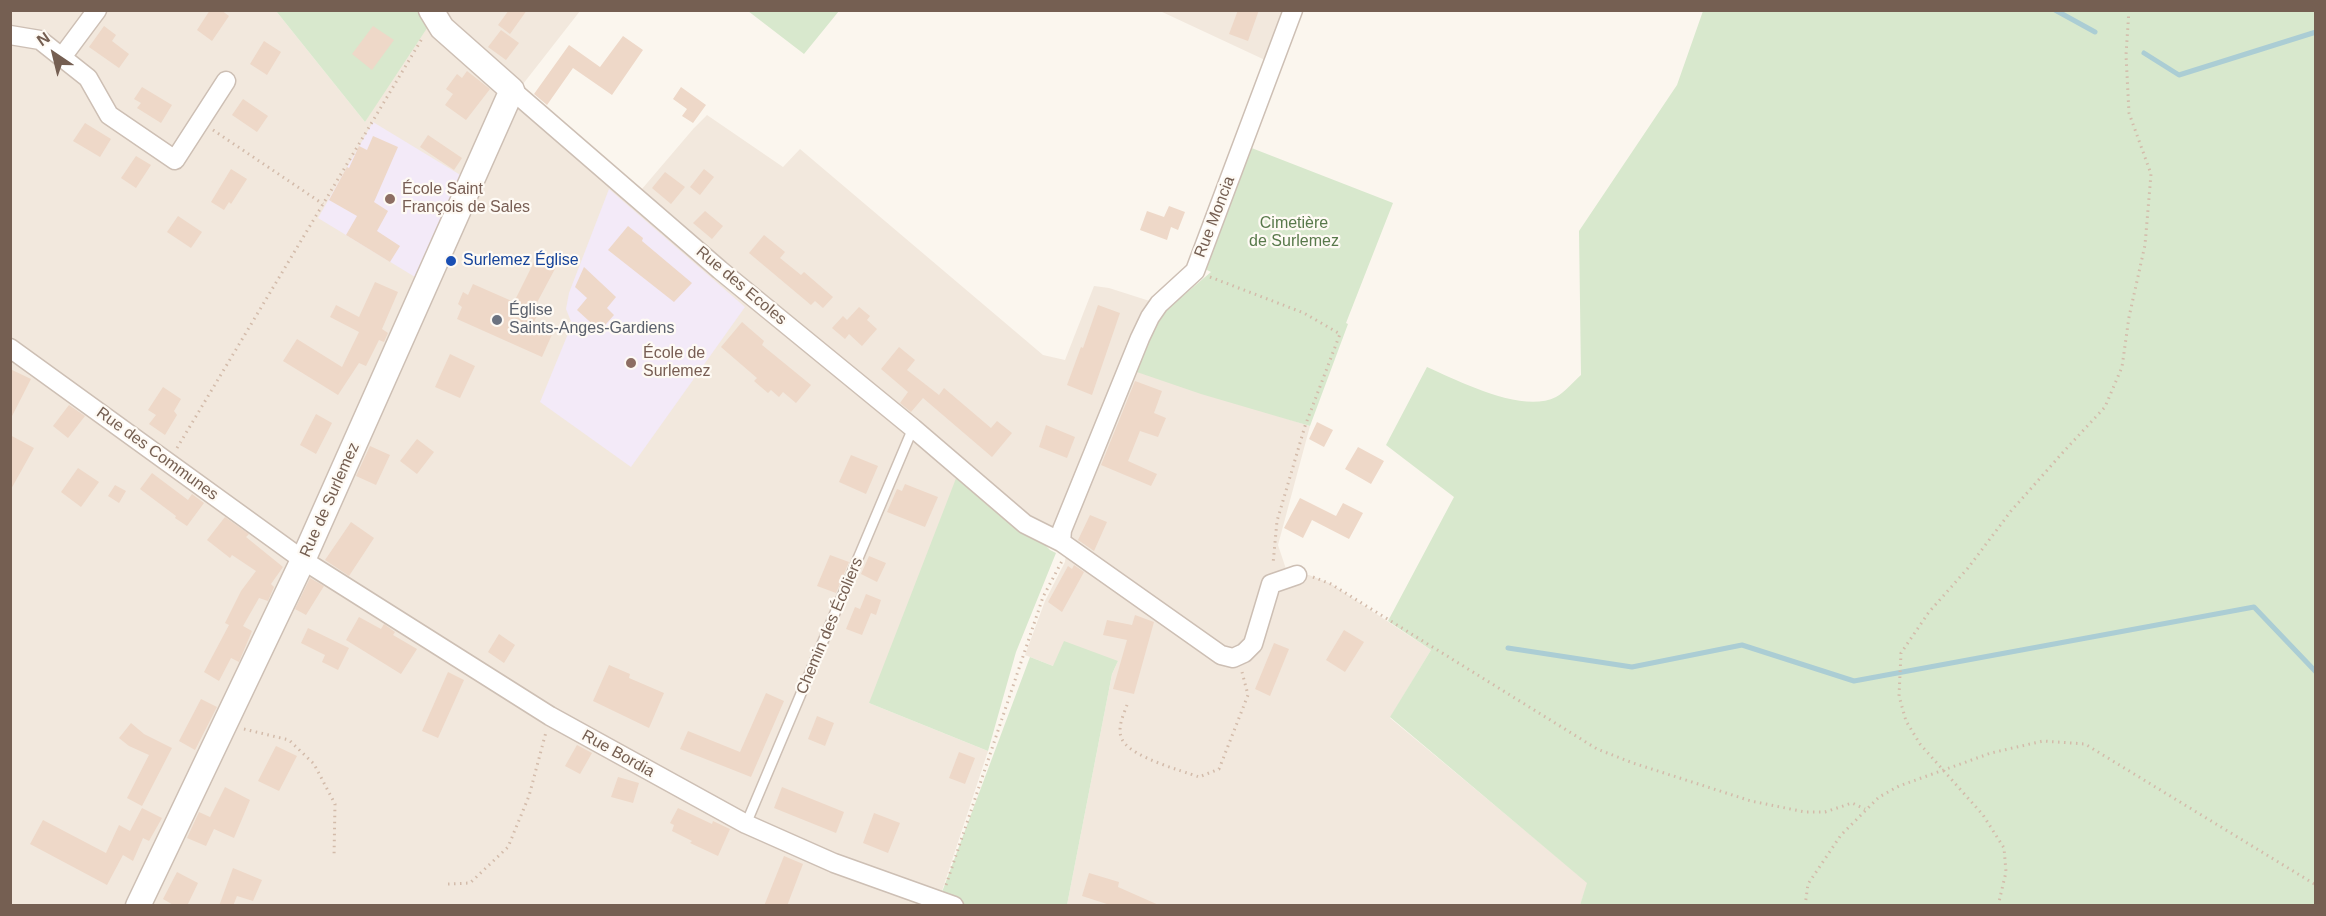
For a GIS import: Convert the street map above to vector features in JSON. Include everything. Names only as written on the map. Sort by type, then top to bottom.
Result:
[{"type":"street","points":[[62,57],[97,10]]},
{"type":"street","name":"Rue Moncia","points":[[1063,543],[1062,530],[1140,338],[1159,304],[1195,271],[1293,10]]},
{"type":"street","name":"Rue des Ecoles","points":[[433,14],[442,28],[720,270],[914,428],[1025,524],[1063,543]]},
{"type":"street","points":[[10,35],[40,40],[88,78],[109,115],[175,160],[226,81]]},
{"type":"street","name":"Rue de Surlemez","points":[[138,906],[303,560],[513,90]]},
{"type":"street","name":"Rue des Communes","points":[[10,348],[303,560]]},
{"type":"street","points":[[1063,543],[1221,655],[1233,658],[1244,653],[1253,644],[1271,584],[1297,575]]},
{"type":"street","name":"Rue Bordia","points":[[303,560],[550,716],[746,824],[834,862],[943,904]]},
{"type":"lane","name":"Chemin des Écoliers","points":[[746,824],[914,428]]},
{"type":"path","points":[[1998,906],[2006,872],[2004,848],[1983,815],[1941,770],[1920,744],[1906,721],[1899,696],[1900,653],[1929,612],[1968,568],[2011,511],[2105,407],[2122,367],[2129,317],[2145,245],[2151,174],[2129,113],[2126,55],[2129,10]]},
{"type":"path","points":[[169,463],[433,14]]},
{"type":"path","points":[[200,121],[323,204]]},
{"type":"path","points":[[1195,271],[1304,313],[1340,334],[1305,426],[1277,521],[1271,584]]},
{"type":"path","points":[[943,904],[1043,597],[1062,561],[1063,543]]},
{"type":"path","points":[[1297,575],[1309,575],[1331,584],[1597,749],[1633,764],[1751,801],[1804,812],[1825,812],[1852,802],[1865,809]]},
{"type":"path","points":[[1127,705],[1120,726],[1123,741],[1137,754],[1199,777],[1219,769],[1248,696],[1237,656]]},
{"type":"path","points":[[448,884],[470,883],[508,847],[529,796],[550,716]]},
{"type":"path","points":[[224,724],[289,740],[314,764],[334,804],[334,857]]},
{"type":"path","points":[[1805,906],[1808,884],[1841,835],[1879,797],[1899,786],[1941,770],[1991,753],[2043,741],[2085,744],[2316,885]]},
{"type":"shaded area","points":[[10,11],[276,11],[365,122],[431,11],[580,11],[516,93],[636,196],[707,115],[783,167],[800,149],[1043,355],[1065,360],[1094,286],[1109,288],[1159,304],[1129,369],[1310,426],[1278,545],[1287,572],[1309,575],[1331,584],[1431,650],[1390,718],[1588,883],[1580,905],[1067,905],[1112,674],[1118,661],[1053,666],[1025,655],[1045,601],[1065,562],[1067,547],[1025,524],[869,703],[988,751],[939,900],[954,905],[11,905]]},
{"type":"shaded area","points":[[1160,11],[1286,11],[1265,60]]},
{"type":"shaded area","name":"École Saint François de Sales","points":[[373,122],[462,176],[415,277],[318,218]]},
{"type":"shaded area","name":"École de Surlemez","points":[[609,189],[745,307],[631,467],[540,402],[572,324],[566,309],[569,293]]},
{"type":"green space","points":[[431,10],[435,16],[365,122],[276,11]]},
{"type":"green space","points":[[748,11],[839,11],[804,54]]},
{"type":"green space","points":[[1703,11],[2315,11],[2315,905],[1580,905],[1587,883],[1390,717],[1431,650],[1388,621],[1454,497],[1386,445],[1427,367],[1491,394],[1526,401],[1542,401],[1556,397],[1581,375],[1579,231],[1677,85]]},
{"type":"green space","name":"Cimetière de Surlemez","points":[[1249,147],[1393,203],[1346,323],[1348,324],[1310,426],[1201,394],[1128,369],[1165,311],[1211,272],[1203,268]]},
{"type":"green space","points":[[960,468],[1056,553],[1016,652],[988,751],[869,703]]},
{"type":"green space","points":[[1064,641],[1118,661],[1112,674],[1067,905],[954,906],[939,900],[1030,657],[1053,666]]},
{"type":"building","points":[[210,10],[221,10],[229,16],[212,41],[197,30]]},
{"type":"building","points":[[509,10],[527,10],[510,34],[498,25]]},
{"type":"building","points":[[1238,10],[1259,10],[1248,41],[1229,34]]},
{"type":"building","points":[[104,26],[116,35],[112,41],[129,54],[119,68],[89,47]]},
{"type":"building","points":[[373,26],[394,40],[372,70],[352,54]]},
{"type":"building","points":[[501,30],[519,43],[506,60],[488,47]]},
{"type":"building","points":[[623,36],[643,50],[612,95],[573,68],[547,105],[534,94],[569,45],[600,67]]},
{"type":"building","points":[[264,41],[281,52],[267,75],[250,64]]},
{"type":"building","points":[[467,71],[490,89],[466,120],[445,105],[453,94],[446,89],[457,74],[462,78]]},
{"type":"building","points":[[142,87],[172,105],[161,123],[137,108],[141,103],[134,99]]},
{"type":"building","points":[[681,87],[706,105],[693,123],[682,116],[687,109],[673,99]]},
{"type":"building","points":[[243,99],[268,116],[257,132],[232,115]]},
{"type":"building","points":[[85,123],[111,139],[100,157],[73,141]]},
{"type":"building","points":[[428,135],[462,158],[454,170],[420,147]]},
{"type":"building","points":[[373,136],[398,147],[374,202],[388,211],[377,231],[400,246],[390,262],[346,235],[357,216],[329,200],[347,167],[349,168],[359,146],[367,150]]},
{"type":"building","points":[[136,156],[151,165],[136,188],[121,178]]},
{"type":"building","points":[[231,169],[247,179],[231,204],[229,202],[224,210],[211,202]]},
{"type":"building","points":[[704,169],[714,177],[700,195],[690,187]]},
{"type":"building","points":[[665,172],[685,187],[671,204],[652,188]]},
{"type":"building","points":[[1169,206],[1185,212],[1178,230],[1171,227],[1167,240],[1140,230],[1147,211],[1164,217]]},
{"type":"building","points":[[705,211],[723,226],[712,239],[693,223]]},
{"type":"building","points":[[178,216],[202,232],[191,248],[167,232]]},
{"type":"building","points":[[628,226],[643,238],[642,241],[692,283],[674,302],[608,250]]},
{"type":"building","points":[[764,235],[785,252],[780,258],[801,275],[804,272],[833,297],[823,308],[815,301],[811,305],[749,253]]},
{"type":"building","name":"Église Saints-Anges-Gardiens","points":[[536,258],[556,267],[533,310],[538,313],[534,322],[554,330],[542,357],[457,319],[462,307],[458,304],[463,292],[468,295],[473,284],[514,302]]},
{"type":"building","points":[[584,267],[616,297],[607,308],[614,315],[600,331],[577,310],[587,298],[575,287]]},
{"type":"building","points":[[375,282],[398,292],[382,329],[388,333],[384,342],[379,340],[366,366],[359,363],[338,395],[283,361],[297,339],[342,367],[359,332],[330,317],[336,305],[359,317]]},
{"type":"building","points":[[1098,305],[1120,313],[1092,395],[1067,385]]},
{"type":"building","points":[[859,307],[870,316],[867,320],[877,329],[862,346],[849,334],[845,339],[832,328],[843,316],[847,320]]},
{"type":"building","points":[[742,322],[764,341],[762,345],[811,385],[796,403],[783,392],[779,397],[771,390],[768,393],[754,381],[757,378],[721,347]]},
{"type":"building","points":[[899,347],[915,360],[907,370],[939,395],[944,388],[991,428],[997,421],[1012,433],[992,457],[923,398],[911,412],[900,403],[908,392],[881,369]]},
{"type":"building","points":[[450,354],[475,366],[460,398],[435,387]]},
{"type":"building","points":[[10,369],[31,379],[10,420]]},
{"type":"building","points":[[1135,381],[1162,391],[1154,413],[1166,418],[1158,437],[1140,431],[1128,461],[1157,474],[1151,486],[1101,465]]},
{"type":"building","points":[[163,387],[181,399],[174,411],[177,415],[165,435],[149,424],[156,415],[148,410]]},
{"type":"building","points":[[69,405],[85,416],[68,438],[53,426]]},
{"type":"building","points":[[316,414],[332,423],[316,454],[300,445]]},
{"type":"building","points":[[1317,422],[1333,430],[1324,447],[1309,439]]},
{"type":"building","points":[[1046,425],[1075,437],[1067,458],[1039,447]]},
{"type":"building","points":[[10,435],[34,448],[10,491]]},
{"type":"building","points":[[417,439],[434,452],[417,474],[400,461]]},
{"type":"building","points":[[370,446],[390,455],[376,485],[356,476]]},
{"type":"building","points":[[1358,447],[1384,461],[1371,484],[1345,469]]},
{"type":"building","points":[[851,455],[878,466],[866,494],[839,482]]},
{"type":"building","points":[[78,468],[99,482],[81,507],[61,492]]},
{"type":"building","points":[[152,473],[188,500],[192,494],[204,503],[187,526],[140,489]]},
{"type":"building","points":[[905,484],[938,497],[925,527],[887,512],[897,489],[902,491]]},
{"type":"building","points":[[115,485],[126,491],[119,503],[108,496]]},
{"type":"building","points":[[1300,498],[1336,516],[1343,503],[1363,513],[1349,539],[1312,520],[1303,538],[1284,528]]},
{"type":"building","points":[[1090,515],[1107,522],[1094,551],[1078,540]]},
{"type":"building","points":[[225,517],[249,534],[246,537],[283,567],[271,584],[274,587],[268,601],[259,598],[243,626],[252,631],[239,662],[231,658],[219,681],[204,672],[229,625],[225,623],[241,591],[256,571],[232,555],[230,558],[207,540]]},
{"type":"building","points":[[351,522],[374,538],[349,576],[325,560]]},
{"type":"building","points":[[830,555],[849,562],[836,593],[817,586]]},
{"type":"building","points":[[869,556],[886,563],[877,582],[861,574]]},
{"type":"building","points":[[1074,565],[1084,572],[1062,612],[1048,602],[1068,566],[1072,569]]},
{"type":"building","points":[[310,578],[324,586],[306,615],[295,609]]},
{"type":"building","points":[[866,594],[881,600],[876,615],[871,613],[862,635],[846,629],[855,607],[860,609]]},
{"type":"building","points":[[1135,615],[1154,622],[1134,694],[1113,689],[1127,640],[1103,635],[1107,620],[1132,625]]},
{"type":"building","points":[[359,617],[381,629],[384,624],[395,632],[393,635],[417,649],[401,674],[346,640]]},
{"type":"building","points":[[308,628],[349,648],[338,670],[322,662],[325,655],[301,643]]},
{"type":"building","points":[[1344,630],[1364,642],[1345,672],[1326,660]]},
{"type":"building","points":[[499,634],[515,645],[504,663],[488,652]]},
{"type":"building","points":[[1274,643],[1289,649],[1270,696],[1255,689]]},
{"type":"building","points":[[609,665],[630,674],[629,678],[664,693],[649,728],[593,701]]},
{"type":"building","points":[[448,672],[464,680],[438,738],[422,731]]},
{"type":"building","points":[[766,693],[784,701],[751,777],[680,749],[688,731],[740,752]]},
{"type":"building","points":[[201,699],[217,707],[195,750],[179,741]]},
{"type":"building","points":[[817,716],[834,723],[825,746],[808,739]]},
{"type":"building","points":[[131,723],[144,734],[172,748],[142,806],[127,798],[149,755],[129,746],[119,738]]},
{"type":"building","points":[[577,745],[592,753],[580,774],[565,766]]},
{"type":"building","points":[[276,746],[297,756],[279,791],[258,781]]},
{"type":"building","points":[[959,752],[975,758],[965,784],[949,778]]},
{"type":"building","points":[[618,777],[639,783],[633,803],[611,797]]},
{"type":"building","points":[[225,787],[250,800],[234,838],[214,829],[206,846],[187,838],[199,812],[210,817]]},
{"type":"building","points":[[782,787],[844,812],[836,833],[774,808]]},
{"type":"building","points":[[142,808],[162,818],[149,841],[143,838],[133,861],[123,855],[107,885],[30,844],[43,820],[106,853],[119,825],[130,831]]},
{"type":"building","points":[[678,808],[712,824],[713,821],[730,829],[718,856],[690,843],[692,841],[672,831],[674,825],[670,823]]},
{"type":"building","points":[[874,813],[900,823],[888,853],[863,843]]},
{"type":"building","points":[[784,856],[803,864],[787,906],[764,906]]},
{"type":"building","points":[[233,868],[262,880],[253,901],[237,896],[233,906],[219,906]]},
{"type":"building","points":[[177,872],[198,883],[187,906],[175,906],[163,899]]},
{"type":"building","points":[[1089,873],[1119,882],[1118,887],[1161,906],[1113,906],[1082,896]]},
{"type":"waterway","points":[[2055,10],[2095,32]]},
{"type":"waterway","points":[[2144,53],[2179,75],[2316,32]]},
{"type":"waterway","points":[[1508,648],[1632,667],[1742,645],[1854,681],[2254,607],[2316,672]]},
{"type":"place","name":"École Saint François de Sales","points":[[390,199]]},
{"type":"place","name":"Surlemez Église","points":[[451,261]]},
{"type":"place","name":"Église Saints-Anges-Gardiens","points":[[497,320]]},
{"type":"place","name":"École de Surlemez","points":[[631,363]]}]
